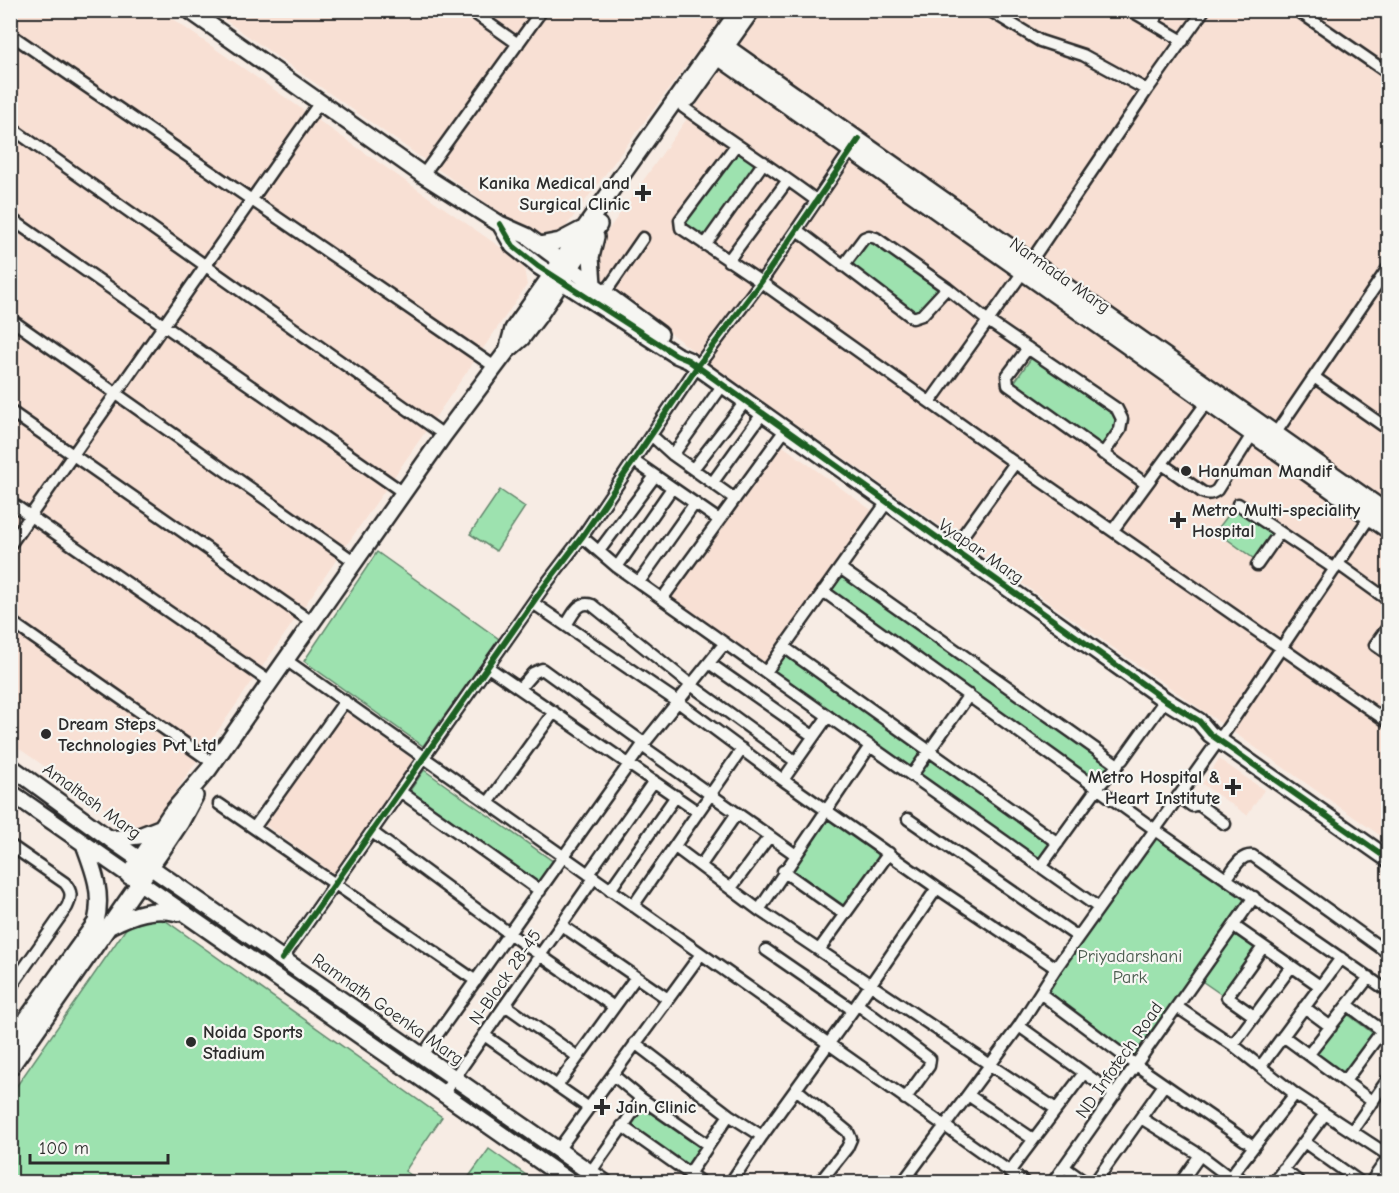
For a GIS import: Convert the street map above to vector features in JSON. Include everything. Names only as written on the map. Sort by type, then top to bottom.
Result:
[{"type":"street","name":"Vyapar Marg","points":[[189,10],[423,175],[500,224],[521,232],[566,265],[594,291],[676,355],[693,363]]},
{"type":"street","points":[[470,10],[518,44]]},
{"type":"street","points":[[423,175],[542,10]]},
{"type":"street","points":[[539,245],[560,241],[592,226],[683,107],[739,10]]},
{"type":"street","points":[[10,1068],[110,926],[171,813],[211,766],[444,435],[507,351],[522,338],[543,297],[592,226],[718,49],[752,10]]},
{"type":"street","points":[[989,10],[1040,41],[1083,55],[1147,90]]},
{"type":"street","points":[[1130,10],[1183,41]]},
{"type":"street","points":[[1153,22],[1161,10]]},
{"type":"street","points":[[930,402],[1204,10]]},
{"type":"street","points":[[1297,10],[1389,74]]},
{"type":"street","points":[[10,34],[495,367]]},
{"type":"street","name":"Narmada Marg","points":[[718,49],[1379,512],[1389,530]]},
{"type":"street","points":[[10,545],[320,102]]},
{"type":"street","points":[[683,107],[817,201]]},
{"type":"street","points":[[10,127],[444,435]]},
{"type":"street","points":[[736,145],[680,220],[681,228],[1389,722]]},
{"type":"street","points":[[282,959],[582,537],[651,435],[693,363],[761,282],[855,145]]},
{"type":"street","points":[[705,245],[764,162]]},
{"type":"street","points":[[728,261],[788,180]]},
{"type":"street","points":[[10,218],[404,493]]},
{"type":"street","name":"Vyapar Marg","points":[[500,224],[513,246],[538,266],[557,278],[594,291],[680,348],[693,363],[722,386],[1165,700],[1199,721],[1210,723],[1221,736],[1389,859]]},
{"type":"street","points":[[592,226],[591,257],[594,291]]},
{"type":"street","points":[[797,230],[913,318],[922,315],[947,288]]},
{"type":"street","points":[[843,266],[862,241],[869,236],[876,238],[947,288],[988,321],[1117,410],[1122,419],[1120,430],[1103,454]]},
{"type":"street","points":[[543,297],[594,291],[643,238]]},
{"type":"street","points":[[538,266],[543,297]]},
{"type":"street","points":[[1272,439],[1389,268]]},
{"type":"street","points":[[10,319],[355,562]]},
{"type":"street","points":[[1028,348],[1007,376],[1008,385],[1146,484]]},
{"type":"street","points":[[1314,377],[1389,429]]},
{"type":"street","points":[[673,455],[722,386]]},
{"type":"street","points":[[1113,530],[1212,396]]},
{"type":"street","points":[[693,469],[745,402]]},
{"type":"street","points":[[10,411],[312,622]]},
{"type":"street","points":[[713,482],[762,414]]},
{"type":"street","points":[[1161,464],[1207,495],[1212,494],[1217,490],[1256,428]]},
{"type":"street","points":[[662,599],[785,430]]},
{"type":"street","points":[[651,435],[673,455],[735,499]]},
{"type":"street","points":[[634,461],[719,520]]},
{"type":"street","points":[[953,549],[1015,463]]},
{"type":"street","points":[[599,551],[654,476]]},
{"type":"street","points":[[617,567],[672,488]]},
{"type":"street","points":[[10,502],[270,682]]},
{"type":"street","points":[[766,672],[887,502]]},
{"type":"street","points":[[639,582],[695,503]]},
{"type":"street","points":[[1238,504],[1389,600]]},
{"type":"street","points":[[908,1181],[943,1126],[1019,1026],[1056,968],[1154,828],[1221,736],[1337,567],[1379,512]]},
{"type":"street","points":[[1257,565],[1280,532]]},
{"type":"street","points":[[582,537],[617,567],[1099,908]]},
{"type":"street","points":[[840,568],[1118,765],[1098,787],[1041,866]]},
{"type":"street","points":[[823,591],[1154,828],[1389,992]]},
{"type":"street","points":[[533,603],[678,702],[783,780],[937,888],[1056,968]]},
{"type":"street","points":[[566,625],[581,605],[586,603],[592,605],[691,685],[795,761]]},
{"type":"street","points":[[10,621],[211,766]]},
{"type":"street","points":[[1389,627],[1376,645],[1389,654]]},
{"type":"street","points":[[423,1056],[629,764],[725,643]]},
{"type":"street","points":[[784,646],[1058,843]]},
{"type":"street","points":[[286,660],[1023,1182]]},
{"type":"street","points":[[709,663],[813,736]]},
{"type":"street","points":[[488,667],[698,812]]},
{"type":"street","points":[[520,688],[533,673],[542,669],[710,795],[796,855]]},
{"type":"street","points":[[912,775],[969,695]]},
{"type":"street","points":[[1122,760],[1165,700]]},
{"type":"street","points":[[254,828],[345,701]]},
{"type":"street","points":[[488,803],[555,712]]},
{"type":"street","points":[[783,780],[828,716]]},
{"type":"street","name":"Vyapar Marg","points":[[1221,736],[1389,848]]},
{"type":"street","points":[[759,910],[783,871],[870,746]]},
{"type":"street","points":[[633,906],[742,749]]},
{"type":"street","name":"Amaltash Marg","points":[[10,766],[145,863]]},
{"type":"street","points":[[145,863],[166,843],[181,822],[211,766]]},
{"type":"street","name":"N-Block 28-45","points":[[443,1094],[561,926],[654,781]]},
{"type":"street","points":[[10,792],[570,1182]]},
{"type":"street","points":[[400,792],[540,891]]},
{"type":"street","points":[[610,890],[676,796]]},
{"type":"street","points":[[1178,796],[1192,806],[1198,804],[1225,824]]},
{"type":"street","points":[[219,804],[476,981]]},
{"type":"street","points":[[701,866],[737,813]]},
{"type":"street","points":[[908,819],[1078,937]]},
{"type":"street","points":[[110,839],[139,836],[162,827]]},
{"type":"street","points":[[372,832],[614,1007]]},
{"type":"street","points":[[731,888],[769,837]]},
{"type":"street","points":[[166,843],[171,875],[176,885]]},
{"type":"street","points":[[10,1042],[96,922],[100,906],[98,881],[84,844]]},
{"type":"street","points":[[10,845],[65,883],[72,897],[10,988]]},
{"type":"street","points":[[675,847],[759,910],[1056,1109]]},
{"type":"street","points":[[819,950],[889,853]]},
{"type":"street","points":[[1227,878],[1243,857],[1253,856],[1389,953]]},
{"type":"street","name":"Ramnath Goenka Marg","points":[[145,863],[604,1182]]},
{"type":"street","points":[[783,871],[844,914]]},
{"type":"street","points":[[733,1182],[762,1136],[829,1045],[937,888]]},
{"type":"street","name":"ND Infotech Road","points":[[1053,1182],[1254,897]]},
{"type":"street","points":[[110,926],[129,916],[153,911],[166,910],[183,914]]},
{"type":"street","points":[[561,926],[668,999]]},
{"type":"street","points":[[1234,926],[1320,986]]},
{"type":"street","points":[[1254,1016],[1227,997],[1263,947]]},
{"type":"street","points":[[766,950],[930,1059],[929,1066],[905,1099]]},
{"type":"street","points":[[558,1150],[700,954]]},
{"type":"street","points":[[1261,1066],[1341,958]]},
{"type":"street","points":[[1233,1046],[1291,967]]},
{"type":"street","points":[[557,1086],[636,977]]},
{"type":"street","points":[[1309,1054],[1369,977]]},
{"type":"street","points":[[1040,993],[1136,1065],[1253,1146]]},
{"type":"street","points":[[505,1005],[578,1057]]},
{"type":"street","points":[[1345,1081],[1385,1033],[1348,1005]]},
{"type":"street","points":[[1177,1007],[1261,1066],[1295,1094],[1389,1157],[1371,1182]]},
{"type":"street","points":[[1304,1007],[1331,1027]]},
{"type":"street","points":[[1019,1026],[1115,1095]]},
{"type":"street","points":[[484,1035],[589,1108]]},
{"type":"street","points":[[1283,1036],[1373,1102]]},
{"type":"street","points":[[635,1043],[729,1115],[762,1136]]},
{"type":"street","points":[[1009,1172],[1084,1072]]},
{"type":"street","points":[[612,1075],[708,1145]]},
{"type":"street","points":[[1352,1131],[1389,1079]]},
{"type":"street","points":[[1095,1182],[1164,1085]]},
{"type":"street","points":[[796,1089],[848,1132],[851,1138],[847,1148],[820,1182]]},
{"type":"street","points":[[1229,1178],[1295,1094]]},
{"type":"street","points":[[968,1095],[1033,1139]]},
{"type":"street","points":[[590,1173],[642,1099]]},
{"type":"street","points":[[1274,1182],[1325,1114]]},
{"type":"street","points":[[689,1174],[729,1115]]},
{"type":"street","points":[[1141,1118],[1200,1155],[1229,1178],[1245,1182]]},
{"type":"street","points":[[622,1126],[701,1182]]},
{"type":"street","points":[[1304,1142],[1360,1182]]},
{"type":"street","points":[[1181,1182],[1200,1155]]},
{"type":"street","points":[[1064,1167],[1085,1182]]},
{"type":"street","points":[[1283,1170],[1299,1182]]},
{"type":"shaded area","points":[[11,11],[161,11],[523,263],[527,285],[145,836],[11,743]]},
{"type":"shaded area","points":[[212,11],[727,11],[562,232],[536,238]]},
{"type":"shaded area","points":[[763,11],[1388,11],[1388,841],[713,366],[596,276],[592,253]]},
{"type":"shaded area","points":[[780,444],[874,512],[764,665],[670,597]]},
{"type":"shaded area","points":[[345,711],[414,760],[334,874],[265,825]]},
{"type":"shaded area","name":"Metro Hospital & Heart Institute","points":[[1219,759],[1264,790],[1247,815],[1202,784]]},
{"type":"green space","points":[[735,148],[758,164],[705,239],[683,223]]},
{"type":"green space","points":[[868,239],[937,289],[918,316],[848,265]]},
{"type":"green space","points":[[1032,357],[1120,419],[1101,447],[1013,384]]},
{"type":"green space","points":[[500,490],[525,507],[496,551],[470,534]]},
{"type":"green space","points":[[1236,505],[1277,535],[1257,561],[1216,531]]},
{"type":"green space","points":[[377,552],[499,639],[423,746],[304,661]]},
{"type":"green space","points":[[842,573],[1110,763],[1097,781],[829,592]]},
{"type":"green space","points":[[785,654],[923,750],[910,769],[772,672]]},
{"type":"green space","points":[[931,756],[1053,844],[1040,862],[918,775]]},
{"type":"green space","points":[[424,770],[554,862],[539,884],[409,792]]},
{"type":"green space","points":[[828,818],[880,856],[843,908],[790,870]]},
{"type":"green space","name":"Priyadarshani Park","points":[[1156,836],[1246,899],[1132,1061],[1044,992]]},
{"type":"green space","name":"Noida Sports Stadium","points":[[148,918],[166,921],[442,1117],[405,1171],[421,1182],[11,1182],[11,1094],[125,930],[134,921]]},
{"type":"green space","points":[[1232,933],[1258,951],[1225,997],[1199,979]]},
{"type":"green space","points":[[1346,1013],[1375,1035],[1341,1081],[1312,1059]]},
{"type":"green space","points":[[643,1103],[703,1146],[687,1168],[627,1126]]},
{"type":"green space","points":[[489,1149],[536,1182],[465,1182]]},
{"type":"cycle path","points":[[282,959],[543,588],[582,537],[697,367],[761,282],[859,139]]},
{"type":"cycle path","points":[[500,224],[513,246],[538,266],[676,355],[688,360],[1165,700],[1199,721],[1210,734],[1388,859]]},
{"type":"place","name":"Kanika Medical and Surgical Clinic","points":[[643,193]]},
{"type":"place","name":"Hanuman Mandif","points":[[1186,471]]},
{"type":"place","name":"Metro Multi-speciality Hospital","points":[[1178,520]]},
{"type":"place","name":"Dream Steps Technologies Pvt Ltd","points":[[46,734]]},
{"type":"place","name":"Metro Hospital & Heart Institute","points":[[1233,787]]},
{"type":"place","name":"Noida Sports Stadium","points":[[191,1042]]},
{"type":"place","name":"Jain Clinic","points":[[602,1107]]}]
